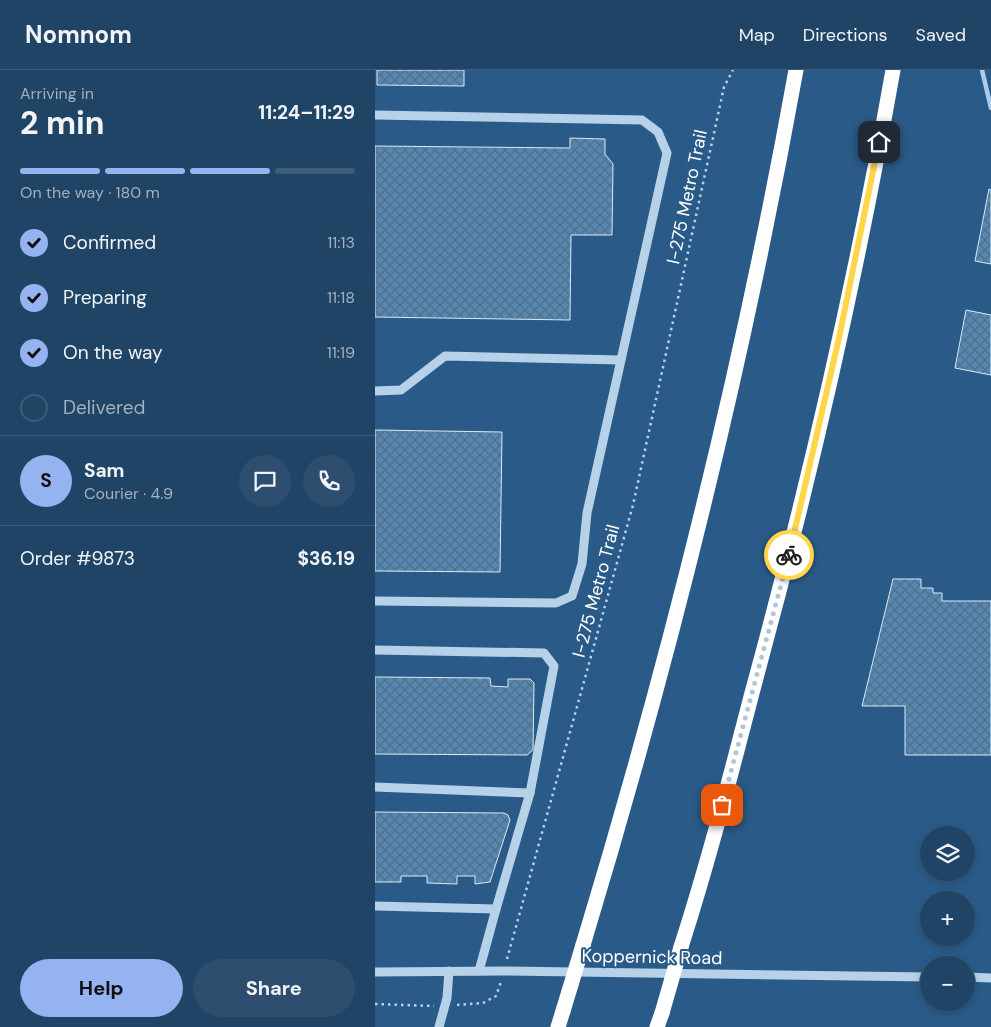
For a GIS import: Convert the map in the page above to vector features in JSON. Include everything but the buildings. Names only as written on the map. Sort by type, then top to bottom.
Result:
[{"type":"highway","points":[[558,1027],[657,685],[718,446],[747,316],[796,70]]},
{"type":"highway","points":[[659,1020],[702,882],[800,515],[861,234],[893,70]]},
{"type":"street","points":[[375,114],[642,120],[658,132],[667,153],[587,512],[582,564],[572,596],[556,603],[375,601]]},
{"type":"street","points":[[375,391],[401,390],[445,356],[621,360]]},
{"type":"street","points":[[375,650],[544,653],[554,666],[529,794],[479,971]]},
{"type":"street","points":[[375,787],[529,794]]},
{"type":"street","points":[[375,906],[496,910]]},
{"type":"street","points":[[439,1027],[445,1006],[449,971]]},
{"type":"street","name":"Koppernick Road","points":[[375,972],[504,971],[920,977]]},
{"type":"street","points":[[975,977],[991,978]]},
{"type":"path","name":"I-275 Metro Trail","points":[[375,1004],[445,1006],[483,1003],[496,996],[633,505],[723,87],[733,70]]},
{"type":"waterway","points":[[982,70],[991,108]]},
{"type":"way so far","points":[[722,805],[789,555]]},
{"type":"route","points":[[789,555],[839,338],[879,142]]}]
